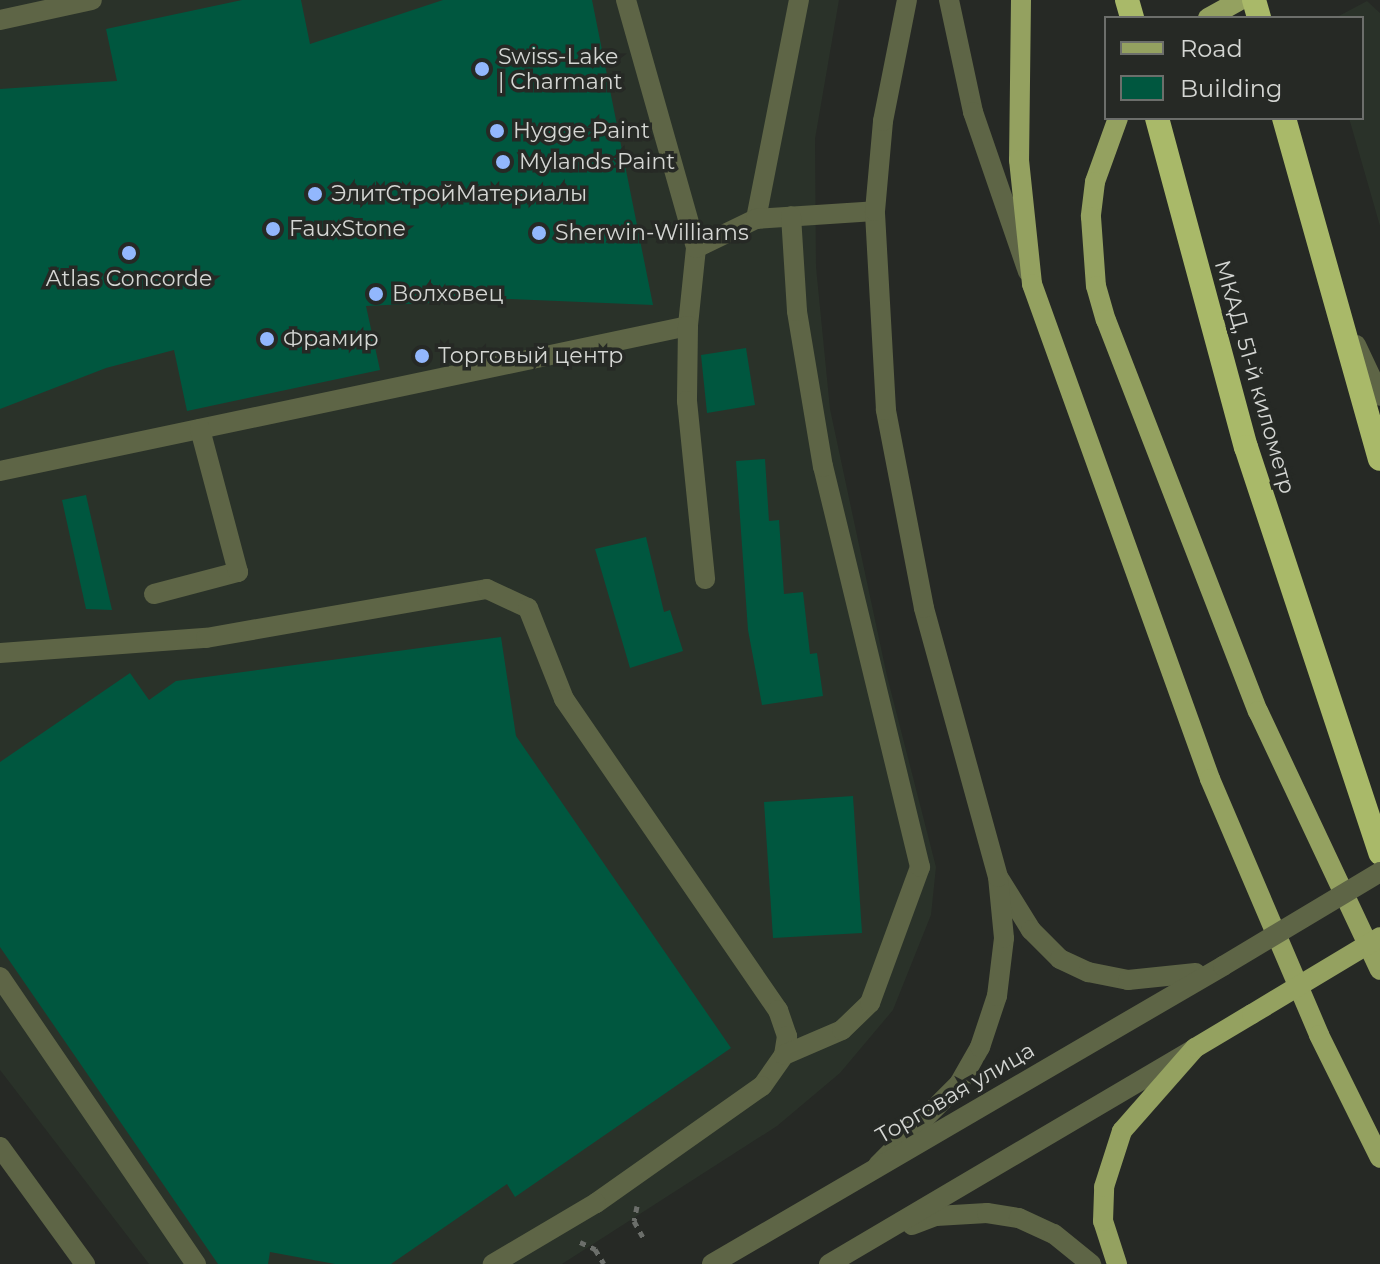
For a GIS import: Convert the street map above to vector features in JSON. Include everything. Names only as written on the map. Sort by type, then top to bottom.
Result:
[{"type":"highway","name":"МКАД, 51-й километр","points":[[1158,120],[1246,447],[1380,853]]},
{"type":"highway","points":[[1285,120],[1380,459]]},
{"type":"main road","points":[[1021,0],[1019,160],[1032,284],[1210,779],[1319,1035],[1380,1158]]},
{"type":"main road","points":[[1212,16],[1241,0]]},
{"type":"main road","points":[[1117,120],[1092,206],[1096,286],[1258,711],[1380,970]]},
{"type":"main road","points":[[1117,1264],[1103,1221],[1111,1156],[1122,1131],[1195,1048],[1380,937]]},
{"type":"street","points":[[0,20],[92,0]]},
{"type":"street","points":[[626,0],[696,248],[688,326],[687,401],[705,579]]},
{"type":"street","points":[[756,219],[799,0]]},
{"type":"street","points":[[878,1165],[959,1084],[980,1047],[997,996],[1004,938],[998,877],[924,608],[898,486],[879,337],[875,211],[883,121],[907,0]]},
{"type":"street","points":[[949,0],[973,112],[1032,284]]},
{"type":"street","points":[[696,248],[756,219],[875,211]]},
{"type":"street","points":[[784,1055],[842,1030],[870,1003],[920,867],[823,467],[797,311],[791,216]]},
{"type":"street","points":[[1331,292],[1380,396]]},
{"type":"street","points":[[0,471],[688,326]]},
{"type":"street","points":[[154,594],[238,572],[200,429]]},
{"type":"street","points":[[0,653],[206,638],[487,589],[511,595],[528,608],[537,624],[564,699],[778,1010],[787,1036],[784,1055],[762,1086],[596,1203],[493,1264]]},
{"type":"street","name":"Торговая улица","points":[[712,1264],[1380,872]]},
{"type":"street","points":[[998,877],[1031,930],[1060,959],[1088,972],[1128,980],[1173,979],[1223,966]]},
{"type":"street","points":[[0,977],[196,1264]]},
{"type":"street","points":[[829,1264],[1195,1048]]},
{"type":"street","points":[[0,1147],[85,1264]]},
{"type":"street","points":[[860,1244],[936,1216],[987,1213],[1019,1218],[1054,1234],[1091,1264]]},
{"type":"path","points":[[641,1200],[634,1210],[634,1221],[645,1241]]},
{"type":"path","points":[[573,1244],[585,1241],[604,1264]]},
{"type":"shaded area","points":[[0,0],[839,0],[815,139],[816,267],[830,409],[887,676],[936,867],[931,915],[893,1010],[840,1073],[777,1126],[562,1264],[149,1264],[0,1070]]},
{"type":"shaded area","points":[[1367,1],[1380,13],[1380,226],[1350,120],[1364,120],[1364,16],[1339,16]]},
{"type":"building","name":"ЭлитСтройМатериалы","points":[[242,0],[301,0],[310,44],[443,0],[592,0],[653,305],[510,299],[366,306],[380,370],[187,411],[174,350],[106,368],[0,409],[0,89],[117,81],[106,29]]},
{"type":"building","points":[[746,348],[755,405],[707,413],[701,355]]},
{"type":"building","points":[[765,459],[769,521],[779,520],[784,594],[803,592],[810,654],[817,653],[823,696],[762,705],[748,630],[736,461]]},
{"type":"building","points":[[86,495],[112,610],[86,609],[62,500]]},
{"type":"building","points":[[646,537],[664,612],[670,610],[683,651],[630,668],[595,549]]},
{"type":"building","points":[[501,637],[516,736],[731,1048],[515,1197],[507,1184],[391,1264],[335,1264],[270,1252],[268,1264],[218,1264],[0,947],[0,762],[130,673],[149,700],[176,681]]},
{"type":"building","points":[[853,796],[862,933],[773,938],[764,802]]},
{"type":"place","name":"Swiss-Lake | Charmant","points":[[482,69]]},
{"type":"place","name":"Hygge Paint","points":[[497,131]]},
{"type":"place","name":"Mylands Paint","points":[[503,162]]},
{"type":"place","name":"ЭлитСтройМатериалы","points":[[315,194]]},
{"type":"place","name":"FauxStone","points":[[273,229]]},
{"type":"place","name":"Sherwin-Williams","points":[[539,233]]},
{"type":"place","name":"Atlas Concorde","points":[[129,253]]},
{"type":"place","name":"Волховец","points":[[376,294]]},
{"type":"place","name":"Фрамир","points":[[267,339]]},
{"type":"place","name":"Торговый центр","points":[[422,356]]}]
